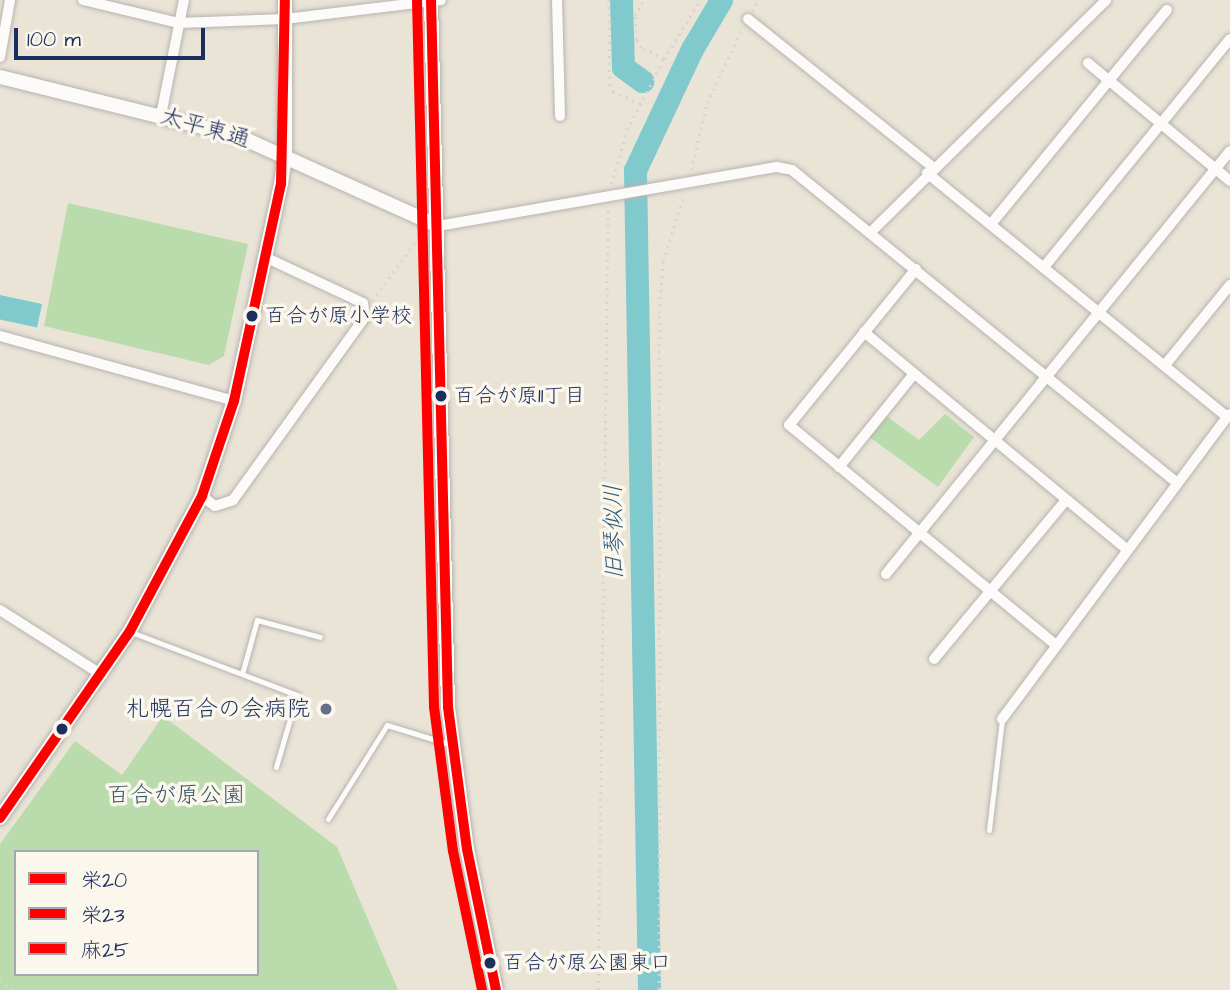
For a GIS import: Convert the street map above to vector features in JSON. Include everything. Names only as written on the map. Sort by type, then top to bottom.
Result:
[{"type":"street","points":[[0,57],[10,0]]},
{"type":"street","points":[[83,0],[179,23],[285,19],[434,0],[441,539],[453,746],[467,849],[496,990]]},
{"type":"street","points":[[161,115],[184,0]]},
{"type":"street","points":[[0,818],[102,676],[130,631],[202,496],[234,401],[267,258],[285,154],[285,0]]},
{"type":"street","points":[[557,0],[560,116]]},
{"type":"street","points":[[872,231],[930,170],[1106,0]]},
{"type":"street","points":[[991,224],[1167,10]]},
{"type":"street","points":[[748,19],[991,224],[1229,415],[1055,644],[1002,719]]},
{"type":"street","points":[[1044,267],[1230,38]]},
{"type":"street","points":[[1088,63],[1230,181]]},
{"type":"street","name":"太平東通","points":[[0,77],[161,115],[285,154],[438,226]]},
{"type":"street","points":[[886,574],[1230,151]]},
{"type":"street","points":[[438,226],[615,191],[678,184],[777,167],[792,170],[872,231],[1176,482]]},
{"type":"street","points":[[202,496],[215,506],[233,500],[366,309],[363,303],[267,258]]},
{"type":"street","points":[[916,269],[789,425],[1055,644]]},
{"type":"street","points":[[1165,365],[1230,285]]},
{"type":"street","points":[[864,332],[993,442],[1126,549]]},
{"type":"street","points":[[0,336],[234,401]]},
{"type":"street","points":[[839,467],[913,375]]},
{"type":"street","points":[[934,659],[1065,501]]},
{"type":"street","points":[[0,610],[102,676]]},
{"type":"lane","points":[[242,674],[257,620],[320,637]]},
{"type":"lane","points":[[130,631],[297,695],[275,767]]},
{"type":"lane","points":[[989,830],[1002,719]]},
{"type":"lane","points":[[328,819],[387,725],[453,746]]},
{"type":"path","points":[[609,0],[610,84],[613,92],[642,104]]},
{"type":"path","points":[[643,0],[635,16],[636,40],[641,48],[664,59]]},
{"type":"path","points":[[615,191],[627,130],[664,59],[700,0]]},
{"type":"path","points":[[690,173],[707,103],[759,0]]},
{"type":"path","points":[[659,990],[659,313],[663,261],[684,193]]},
{"type":"path","points":[[598,990],[608,206]]},
{"type":"path","points":[[366,309],[416,241]]},
{"type":"path","points":[[0,979],[14,990]]},
{"type":"green space","points":[[68,203],[248,244],[224,356],[209,365],[44,326]]},
{"type":"green space","points":[[945,414],[974,437],[938,487],[868,436],[885,415],[919,440]]},
{"type":"green space","name":"百合が原公園","points":[[163,716],[337,847],[398,990],[0,990],[0,844],[75,741],[122,775]]},
{"type":"water","points":[[0,295],[42,304],[37,327],[0,320]]},
{"type":"waterway","name":"旧琴似川","points":[[621,0],[623,67],[642,81]]},
{"type":"waterway","name":"旧琴似川","points":[[649,990],[635,170],[692,49],[721,0]]},
{"type":"transit line","name":"麻25","points":[[0,818],[130,631],[202,496],[234,401],[281,184],[285,0]]},
{"type":"transit line","name":"栄23","points":[[417,0],[434,707],[453,851],[482,990]]},
{"type":"transit line","name":"栄20","points":[[431,0],[448,707],[467,849],[496,990]]},
{"type":"place","name":"百合が原小学校","points":[[252,316]]},
{"type":"place","name":"百合が原11丁目","points":[[441,396]]},
{"type":"place","name":"札幌百合の会病院","points":[[326,709]]},
{"type":"place","name":"百合が原公園東口","points":[[490,963]]}]
